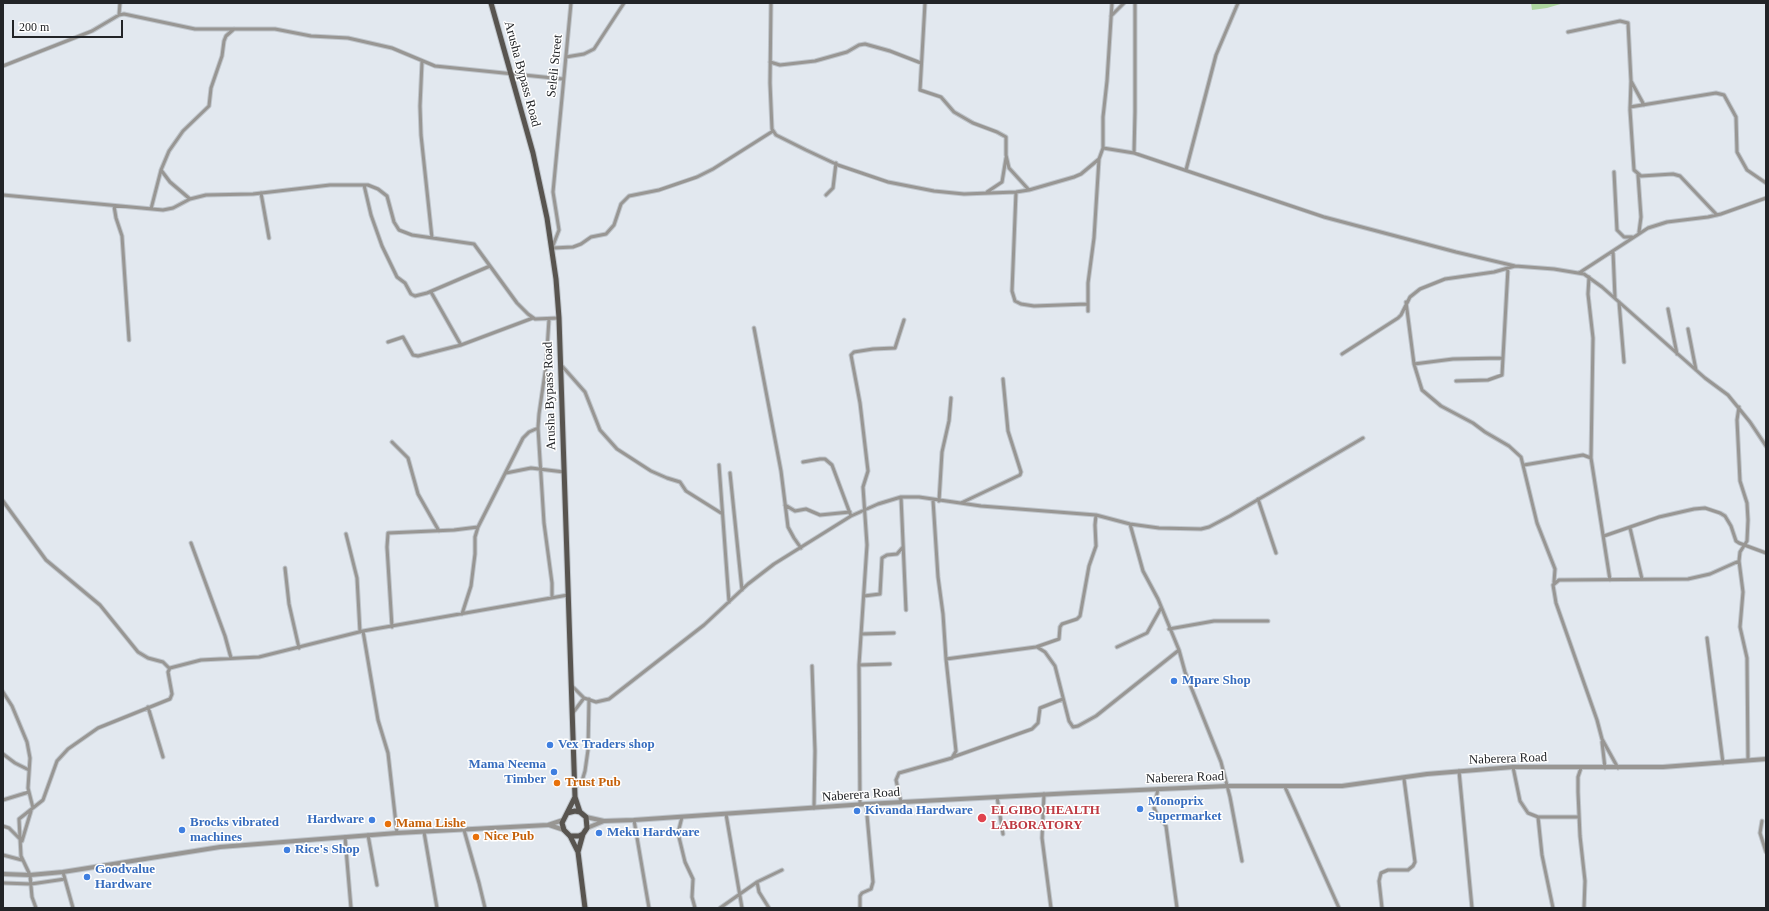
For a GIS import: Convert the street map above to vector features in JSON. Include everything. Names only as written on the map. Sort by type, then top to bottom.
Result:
[{"type":"main road","name":"Arusha Bypass Road","points":[[491,3],[534,160],[552,248],[559,318],[575,797],[580,812]]},
{"type":"main road","name":"Arusha Bypass Road","points":[[563,820],[575,797]]},
{"type":"main road","points":[[567,813],[575,811],[580,812],[586,817],[587,828],[583,834],[578,852]]},
{"type":"main road","points":[[563,820],[564,830],[570,836],[578,852],[585,908]]},
{"type":"main road","points":[[570,836],[574,837],[583,834]]},
{"type":"street","points":[[119,14],[120,3]]},
{"type":"street","name":"Seleli Street","points":[[552,248],[559,230],[553,192],[570,3]]},
{"type":"street","points":[[566,58],[584,54],[594,49],[624,3]]},
{"type":"street","points":[[771,3],[770,104],[773,131],[776,135],[836,163],[899,185],[945,193],[1016,192],[1029,190],[1081,174],[1099,159]]},
{"type":"street","points":[[925,3],[921,63],[921,91],[937,95],[954,112],[973,123],[1003,135],[1007,140],[1003,179],[986,193]]},
{"type":"street","points":[[1088,311],[1088,283],[1094,238],[1099,159],[1103,148],[1103,117],[1112,3]]},
{"type":"street","points":[[1111,16],[1124,3]]},
{"type":"street","points":[[1134,153],[1136,3]]},
{"type":"street","points":[[1186,170],[1216,55],[1238,3]]},
{"type":"street","points":[[3,66],[92,32],[119,14],[195,29],[275,29],[311,36],[348,38],[392,48],[422,62],[435,66],[563,79]]},
{"type":"street","points":[[1568,32],[1627,21],[1629,26],[1632,164],[1638,175],[1641,217],[1639,232]]},
{"type":"street","points":[[151,209],[161,170],[169,151],[192,122],[208,108],[211,88],[222,56],[224,41],[226,36],[234,29]]},
{"type":"street","points":[[770,62],[780,65],[815,61],[847,52],[865,44],[890,51],[921,63]]},
{"type":"street","points":[[422,62],[420,106],[421,135],[432,238]]},
{"type":"street","points":[[1631,80],[1644,105]]},
{"type":"street","points":[[1630,107],[1716,93],[1724,95],[1736,117],[1737,152],[1747,170],[1766,183]]},
{"type":"street","points":[[552,248],[573,247],[582,244],[591,237],[606,234],[614,225],[621,204],[629,196],[659,190],[713,169],[773,131]]},
{"type":"street","points":[[1103,148],[1134,153],[1324,217],[1515,266],[1579,273],[1589,277],[1615,298],[1696,371],[1728,395],[1739,407],[1766,446]]},
{"type":"street","points":[[1006,155],[1009,168],[1029,190]]},
{"type":"street","points":[[826,195],[833,188],[836,163]]},
{"type":"street","points":[[161,170],[170,182],[190,199]]},
{"type":"street","points":[[1614,172],[1617,230],[1624,237],[1632,237]]},
{"type":"street","points":[[1638,175],[1673,174],[1680,176],[1717,215]]},
{"type":"street","points":[[3,195],[151,209],[173,208],[190,199],[213,194],[234,195],[330,185],[364,185],[378,189],[387,196],[394,222],[399,230],[412,235],[474,244],[517,303],[533,318]]},
{"type":"street","points":[[364,185],[377,232],[397,277],[405,283],[410,293],[413,295],[431,292],[490,266]]},
{"type":"street","points":[[1016,192],[1012,291],[1015,301],[1021,304],[1034,306],[1087,304]]},
{"type":"street","points":[[261,193],[269,238]]},
{"type":"street","points":[[1579,273],[1639,232],[1667,222],[1717,215],[1766,198]]},
{"type":"street","points":[[114,206],[122,236],[129,340]]},
{"type":"street","points":[[1613,251],[1615,298]]},
{"type":"street","points":[[1342,354],[1398,318],[1404,310],[1406,302],[1420,289],[1440,281],[1478,275],[1515,266]]},
{"type":"street","points":[[1456,381],[1488,380],[1498,378],[1502,374],[1508,268]]},
{"type":"street","points":[[1589,277],[1588,294],[1593,338],[1591,458],[1610,580]]},
{"type":"street","points":[[431,292],[461,345]]},
{"type":"street","points":[[1406,302],[1414,364],[1419,384],[1425,394],[1441,406],[1473,423],[1509,446],[1521,457],[1537,523],[1555,569],[1553,588],[1556,603],[1597,720],[1602,739],[1605,768]]},
{"type":"street","points":[[1619,302],[1624,362]]},
{"type":"street","points":[[1668,308],[1678,354]]},
{"type":"street","points":[[388,342],[403,337],[413,355],[417,356],[461,345],[533,318],[559,318]]},
{"type":"street","points":[[548,319],[546,366],[540,401],[538,428],[544,523],[552,583],[552,597]]},
{"type":"street","points":[[860,804],[859,665],[867,545],[863,487],[868,471],[860,403],[851,355],[854,352],[895,348],[904,320]]},
{"type":"street","points":[[754,328],[781,471],[785,505],[791,533],[801,548]]},
{"type":"street","points":[[1688,328],[1696,371]]},
{"type":"street","points":[[1414,364],[1461,359],[1502,358]]},
{"type":"street","points":[[560,365],[583,389],[600,430],[617,449],[651,471],[680,482],[686,491],[721,513]]},
{"type":"street","points":[[959,504],[1020,475],[1021,472],[1008,431],[1003,379]]},
{"type":"street","points":[[939,501],[942,452],[949,421],[951,398]]},
{"type":"street","points":[[1739,407],[1737,420],[1740,481],[1747,503],[1748,520],[1748,538],[1745,546],[1740,552],[1739,561],[1743,592],[1740,627],[1747,658],[1748,760]]},
{"type":"street","points":[[462,614],[471,586],[475,554],[475,538],[478,527],[523,438],[529,432],[538,428]]},
{"type":"street","points":[[572,686],[584,698],[600,702],[612,697],[704,625],[742,590],[774,564],[851,516],[865,509],[901,497],[919,497],[959,504],[1096,515],[1130,524],[1159,528],[1201,529],[1230,516],[1363,438]]},
{"type":"street","points":[[392,442],[408,458],[418,494],[438,531]]},
{"type":"street","points":[[1524,465],[1583,455],[1591,458]]},
{"type":"street","points":[[804,462],[825,459],[832,465],[851,516]]},
{"type":"street","points":[[719,465],[721,513],[729,602]]},
{"type":"street","points":[[506,473],[531,468],[564,472]]},
{"type":"street","points":[[730,473],[742,590]]},
{"type":"street","points":[[901,497],[906,610]]},
{"type":"street","points":[[1258,499],[1276,553]]},
{"type":"street","points":[[933,500],[936,562],[943,614],[946,659],[956,751],[953,757]]},
{"type":"street","points":[[3,501],[46,560],[100,605],[138,652],[148,658],[163,662],[169,668]]},
{"type":"street","points":[[785,505],[795,511],[804,509],[820,515],[850,512]]},
{"type":"street","points":[[1604,536],[1659,517],[1705,508],[1725,516],[1731,526],[1736,541],[1745,546],[1766,553]]},
{"type":"street","points":[[946,659],[1036,647],[1060,640],[1060,627],[1062,624],[1077,620],[1080,616],[1089,566],[1096,546],[1096,515]]},
{"type":"street","points":[[1130,524],[1143,571],[1179,650],[1185,672],[1221,762],[1242,861]]},
{"type":"street","points":[[392,627],[388,534],[478,527]]},
{"type":"street","points":[[1630,528],[1642,579]]},
{"type":"street","points":[[346,534],[357,578],[361,632],[378,720],[388,753],[397,833]]},
{"type":"street","points":[[191,543],[225,636],[231,658]]},
{"type":"street","points":[[864,596],[880,594],[882,558],[887,555],[897,554],[903,547]]},
{"type":"street","points":[[1554,582],[1559,580],[1699,578],[1727,568],[1739,561]]},
{"type":"street","points":[[285,568],[288,604],[299,648]]},
{"type":"street","points":[[169,668],[197,660],[256,658],[361,632],[568,595]]},
{"type":"street","points":[[1117,647],[1147,633],[1161,608]]},
{"type":"street","points":[[1169,629],[1214,621],[1268,621]]},
{"type":"street","points":[[861,634],[894,633]]},
{"type":"street","points":[[1707,638],[1723,763]]},
{"type":"street","points":[[1036,647],[1045,652],[1055,666],[1070,724],[1073,727],[1078,726],[1105,709],[1179,650]]},
{"type":"street","points":[[859,665],[890,664]]},
{"type":"street","points":[[812,666],[815,750],[814,808]]},
{"type":"street","points":[[36,908],[32,897],[30,875],[20,854],[21,841],[19,819],[32,808],[41,803],[45,796],[54,768],[65,751],[95,730],[171,697],[172,693],[168,672],[169,668]]},
{"type":"street","points":[[3,692],[12,706],[26,737],[29,753],[29,792],[32,808],[25,835],[21,841]]},
{"type":"street","points":[[572,714],[584,698]]},
{"type":"street","points":[[575,787],[582,781],[585,771],[588,750],[589,699]]},
{"type":"street","points":[[901,802],[896,780],[899,773],[953,757],[1032,729],[1038,722],[1040,708],[1063,700]]},
{"type":"street","points":[[148,707],[163,757]]},
{"type":"street","points":[[1602,739],[1618,768]]},
{"type":"street","points":[[3,754],[15,763],[29,770]]},
{"type":"street","name":"Naberera Road","points":[[586,817],[604,821],[634,820],[860,804],[1044,794],[1227,786],[1342,786],[1459,771],[1513,767],[1618,768],[1723,763],[1766,759]]},
{"type":"street","points":[[1513,767],[1522,806],[1528,813],[1538,817],[1579,817]]},
{"type":"street","points":[[1581,768],[1578,779],[1579,817],[1585,881],[1584,908]]},
{"type":"street","points":[[1459,771],[1472,908]]},
{"type":"street","points":[[1382,908],[1379,881],[1381,873],[1388,870],[1408,870],[1415,862],[1404,779]]},
{"type":"street","points":[[1285,787],[1338,908]]},
{"type":"street","points":[[1158,789],[1154,807],[1157,814],[1166,826],[1177,908]]},
{"type":"street","points":[[3,800],[29,792]]},
{"type":"street","points":[[1044,794],[1042,831],[1051,908]]},
{"type":"street","points":[[997,797],[1003,834]]},
{"type":"street","points":[[860,908],[860,896],[862,893],[871,889],[873,882],[866,804]]},
{"type":"street","points":[[726,814],[742,908]]},
{"type":"street","points":[[682,817],[678,833],[685,862],[693,879],[692,897],[695,908]]},
{"type":"street","points":[[1538,817],[1542,855],[1553,908]]},
{"type":"street","points":[[3,874],[30,875],[63,872],[220,847],[397,833],[548,825],[563,820]]},
{"type":"street","points":[[634,820],[648,908]]},
{"type":"street","name":"Naberera Road","points":[[587,828],[604,821]]},
{"type":"street","points":[[1762,821],[1760,833],[1766,852]]},
{"type":"street","points":[[548,825],[564,830]]},
{"type":"street","points":[[3,826],[9,828],[21,841]]},
{"type":"street","points":[[464,830],[485,908]]},
{"type":"street","points":[[424,832],[437,908]]},
{"type":"street","points":[[368,835],[378,885]]},
{"type":"street","points":[[344,837],[351,908]]},
{"type":"street","points":[[3,855],[22,860]]},
{"type":"street","points":[[720,908],[757,882],[782,870]]},
{"type":"street","points":[[63,872],[73,908]]},
{"type":"street","points":[[3,883],[31,884],[65,879]]},
{"type":"street","points":[[757,882],[759,892],[769,908]]},
{"type":"green space","points":[[1531,3],[1564,3],[1547,8],[1532,10]]},
{"type":"place","name":"Mpare Shop","points":[[1174,681]]},
{"type":"place","name":"Vex Traders shop","points":[[550,745]]},
{"type":"place","name":"Mama Neema Timber","points":[[554,772]]},
{"type":"place","name":"Trust Pub","points":[[557,783]]},
{"type":"place","name":"Monoprix Supermarket","points":[[1140,809]]},
{"type":"place","name":"Kivanda Hardware","points":[[857,811]]},
{"type":"place","name":"ELGIBO HEALTH LABORATORY","points":[[982,818]]},
{"type":"place","name":"Hardware","points":[[372,820]]},
{"type":"place","name":"Mama Lishe","points":[[388,824]]},
{"type":"place","name":"Brocks vibrated machines","points":[[182,830]]},
{"type":"place","name":"Meku Hardware","points":[[599,833]]},
{"type":"place","name":"Nice Pub","points":[[476,837]]},
{"type":"place","name":"Rice's Shop","points":[[287,850]]},
{"type":"place","name":"Goodvalue Hardware","points":[[87,877]]}]
